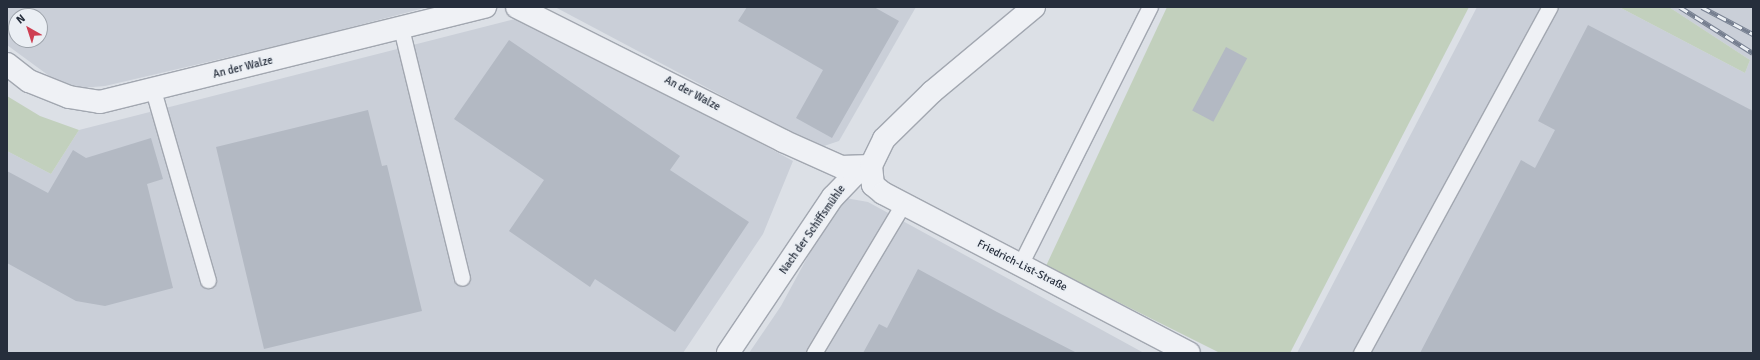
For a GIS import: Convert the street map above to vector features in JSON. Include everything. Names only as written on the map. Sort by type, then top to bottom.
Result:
[{"type":"street","name":"An der Walze","points":[[7,64],[29,81],[69,97],[100,102],[485,7]]},
{"type":"street","name":"An der Walze","points":[[517,7],[783,141],[841,167],[871,166]]},
{"type":"street","points":[[871,166],[884,138],[932,92],[1034,7]]},
{"type":"street","name":"Friedrich-List-Straße","points":[[871,166],[873,185],[904,204],[1188,353]]},
{"type":"street","name":"Nach der Schiffsmühle","points":[[728,353],[834,197],[854,175],[871,166]]},
{"type":"lane","points":[[1020,265],[1150,7]]},
{"type":"lane","points":[[1361,353],[1550,7]]},
{"type":"lane","points":[[401,28],[462,278]]},
{"type":"lane","points":[[153,90],[208,280]]},
{"type":"lane","points":[[814,353],[904,204]]},
{"type":"shaded area","points":[[7,7],[428,7],[306,39],[105,86],[81,88],[52,78],[11,48],[48,48],[48,8],[8,8],[8,46]]},
{"type":"shaded area","points":[[555,7],[916,7],[839,141],[824,146],[800,137]]},
{"type":"shaded area","points":[[1477,7],[1619,7],[1745,73],[1750,60],[1669,7],[1753,7],[1753,353],[1297,353]]},
{"type":"shaded area","points":[[527,16],[793,161],[763,234],[683,353],[7,353],[7,151],[51,174],[79,130]]},
{"type":"shaded area","points":[[840,197],[868,202],[1144,353],[749,353],[781,306]]},
{"type":"green space","points":[[1167,7],[1469,7],[1290,353],[1220,353],[1046,266]]},
{"type":"green space","points":[[1619,7],[1669,7],[1750,60],[1745,73]]},
{"type":"green space","points":[[7,96],[40,116],[79,130],[51,174],[7,151]]},
{"type":"building","points":[[747,7],[874,7],[899,21],[832,138],[796,118],[823,70],[738,21]]},
{"type":"building","points":[[1588,25],[1753,111],[1753,353],[1420,353],[1521,160],[1535,168],[1555,130],[1538,121]]},
{"type":"building","points":[[509,40],[680,156],[670,170],[749,222],[675,332],[595,279],[590,287],[509,231],[544,180],[454,119]]},
{"type":"building","points":[[1226,47],[1247,58],[1213,122],[1192,111]]},
{"type":"building","points":[[368,110],[382,166],[387,165],[422,311],[264,349],[216,147]]},
{"type":"building","points":[[151,138],[163,179],[147,184],[173,288],[105,306],[76,301],[7,263],[7,171],[48,193],[73,150],[86,158]]},
{"type":"building","points":[[918,269],[1077,353],[863,353],[879,324],[887,328]]},
{"type":"railway","points":[[1680,7],[1753,53]]},
{"type":"railway","points":[[1702,7],[1753,34]]}]
